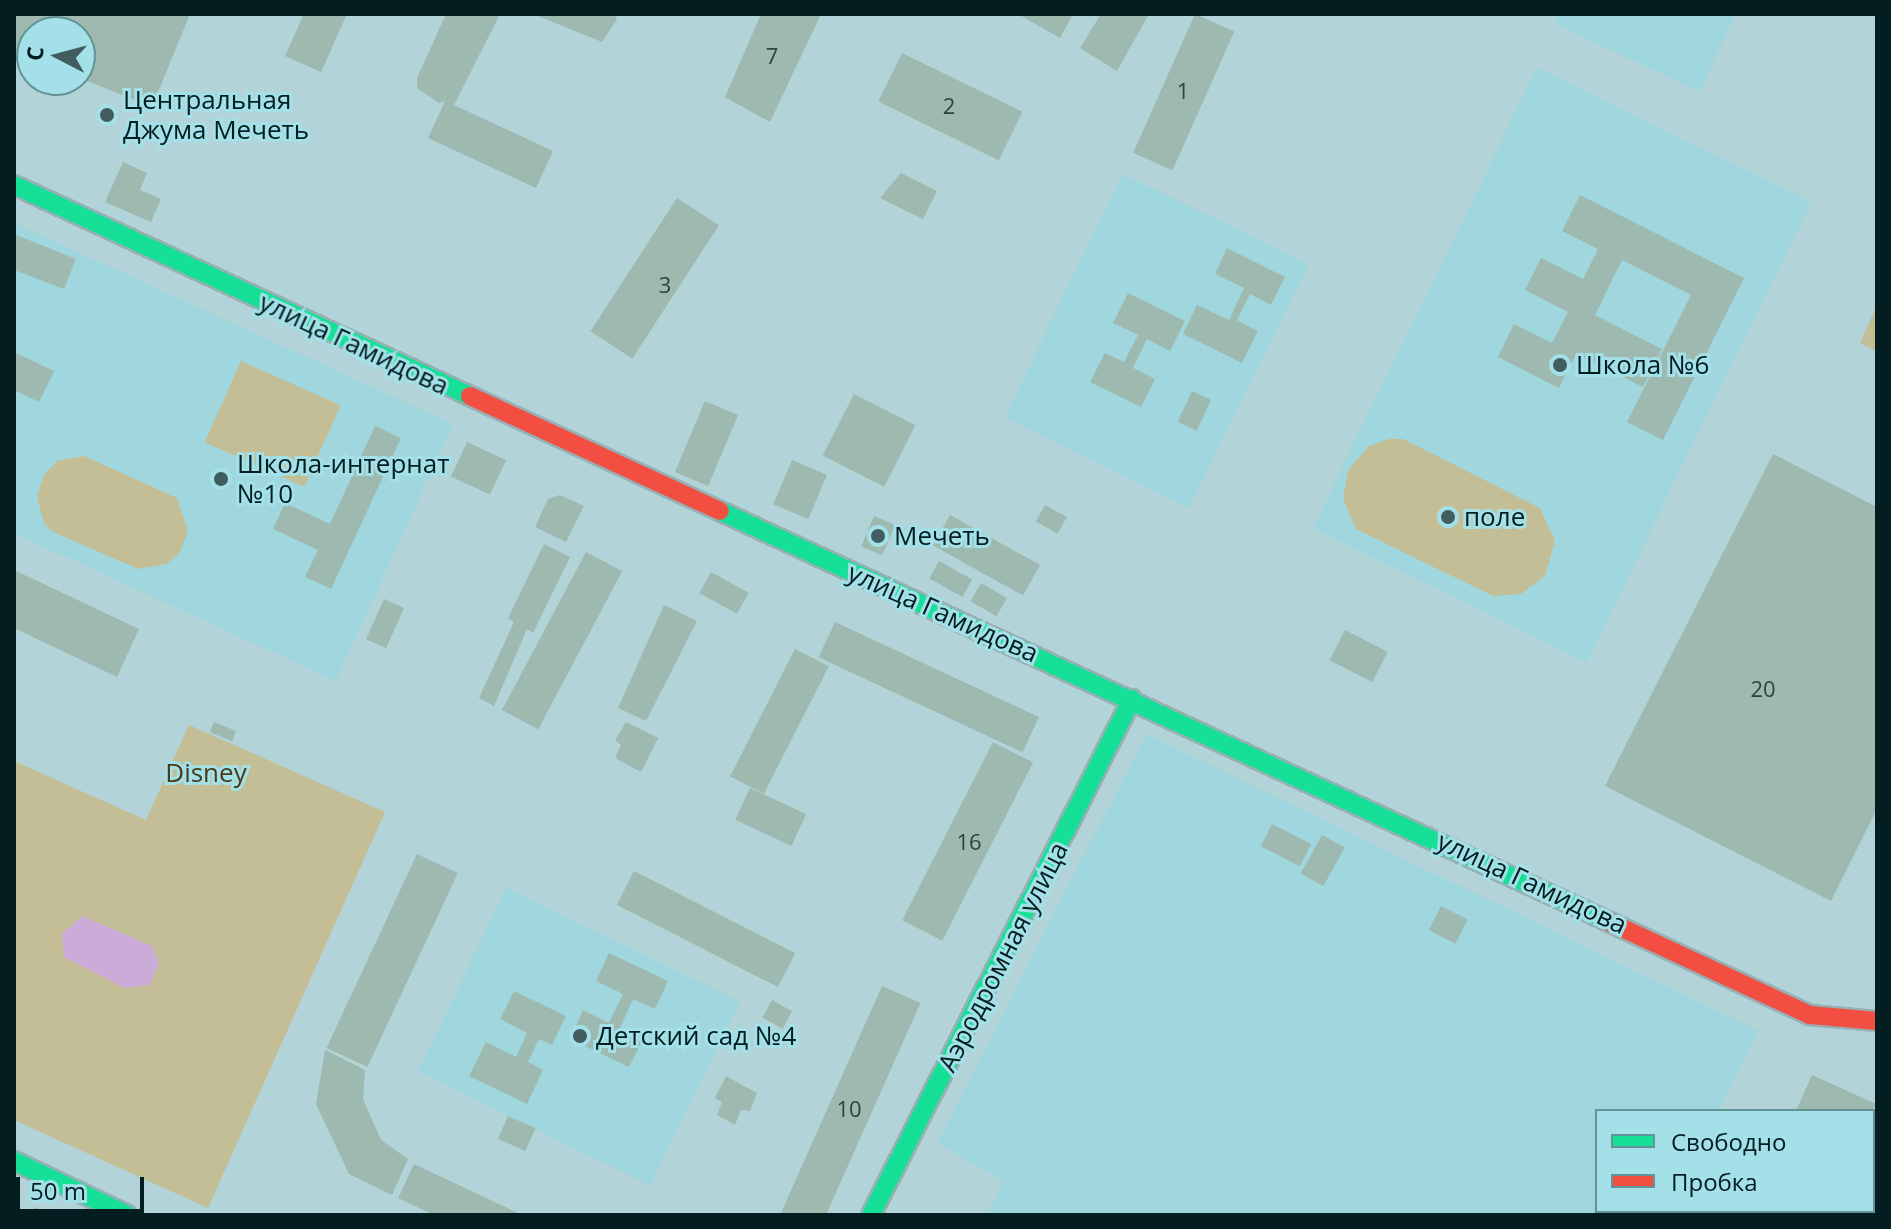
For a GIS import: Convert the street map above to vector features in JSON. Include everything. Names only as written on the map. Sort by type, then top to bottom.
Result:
[{"type":"street","name":"улица Гамидова","points":[[14,185],[1132,699],[1810,1015],[1877,1021]]},
{"type":"street","name":"Аэродромная улица","points":[[871,1215],[1132,699]]},
{"type":"street","points":[[14,1161],[127,1215]]},
{"type":"shaded area","points":[[1559,14],[1736,14],[1699,92],[1555,23]]},
{"type":"shaded area","name":"Школа №6","points":[[1537,68],[1811,202],[1587,662],[1313,528]]},
{"type":"shaded area","points":[[1123,174],[1308,264],[1189,508],[1004,418]]},
{"type":"shaded area","name":"Школа-интернат №10","points":[[14,223],[453,424],[336,681],[14,533]]},
{"type":"shaded area","points":[[1146,734],[1759,1031],[1719,1109],[1595,1109],[1595,1213],[1664,1215],[987,1215],[1005,1182],[937,1143]]},
{"type":"shaded area","name":"Детский сад №4","points":[[507,888],[740,1002],[650,1185],[418,1071]]},
{"type":"shaded area","points":[[82,916],[152,946],[159,963],[150,985],[124,988],[64,957],[62,934]]},
{"type":"green space","points":[[1877,305],[1877,352],[1860,343]]},
{"type":"green space","points":[[241,361],[341,405],[304,487],[205,442]]},
{"type":"green space","name":"поле","points":[[1389,439],[1403,439],[1540,508],[1555,541],[1545,576],[1521,594],[1493,596],[1356,529],[1343,498],[1348,470],[1369,446]]},
{"type":"green space","points":[[84,456],[177,498],[188,531],[180,552],[167,564],[138,569],[51,531],[44,523],[37,497],[44,475],[57,461]]},
{"type":"green space","name":"Disney","points":[[189,725],[385,812],[208,1208],[14,1120],[14,761],[146,820]]},
{"type":"building","points":[[14,14],[190,14],[152,107],[96,84],[96,16],[16,16],[14,50]]},
{"type":"building","points":[[304,14],[347,14],[321,72],[285,56]]},
{"type":"building","points":[[446,14],[499,16],[454,105],[553,151],[536,188],[428,138],[445,101],[439,103],[417,88],[417,78]]},
{"type":"building","points":[[533,14],[615,14],[617,19],[602,42]]},
{"type":"building","points":[[761,14],[821,14],[770,122],[725,97]]},
{"type":"building","points":[[1018,14],[1073,14],[1060,38]]},
{"type":"building","points":[[1101,14],[1149,14],[1117,71],[1080,48]]},
{"type":"building","points":[[1195,14],[1234,31],[1172,170],[1133,153]]},
{"type":"building","points":[[902,53],[1022,112],[999,160],[878,102]]},
{"type":"building","points":[[123,162],[147,173],[140,190],[161,199],[151,222],[105,202]]},
{"type":"building","points":[[901,173],[937,191],[923,219],[880,198]]},
{"type":"building","points":[[1580,195],[1744,278],[1663,440],[1627,422],[1691,295],[1622,260],[1595,315],[1662,349],[1643,387],[1576,354],[1559,388],[1498,357],[1514,324],[1552,343],[1568,312],[1525,290],[1541,258],[1583,279],[1598,249],[1562,231]]},
{"type":"building","points":[[677,198],[719,225],[632,359],[590,331]]},
{"type":"building","points":[[14,234],[76,259],[64,289],[14,270]]},
{"type":"building","points":[[1227,248],[1285,277],[1271,305],[1250,294],[1237,320],[1258,331],[1242,363],[1183,334],[1197,305],[1229,320],[1244,288],[1215,274]]},
{"type":"building","points":[[1128,293],[1185,321],[1170,351],[1147,339],[1133,368],[1155,379],[1141,407],[1090,382],[1105,353],[1124,362],[1138,335],[1113,323]]},
{"type":"building","points":[[14,352],[54,371],[39,402],[14,390]]},
{"type":"building","points":[[1192,391],[1211,400],[1197,431],[1178,422]]},
{"type":"building","points":[[854,394],[915,425],[884,487],[823,455]]},
{"type":"building","points":[[705,401],[738,415],[708,486],[675,472]]},
{"type":"building","points":[[375,426],[401,438],[331,589],[305,577],[318,550],[273,529],[285,503],[330,524]]},
{"type":"building","points":[[467,442],[506,460],[490,495],[451,476]]},
{"type":"building","points":[[1773,454],[1877,507],[1877,809],[1831,901],[1605,786]]},
{"type":"building","points":[[792,460],[827,475],[808,519],[773,504]]},
{"type":"building","points":[[560,495],[584,506],[566,542],[535,527],[548,499]]},
{"type":"building","points":[[1045,505],[1067,517],[1058,534],[1036,522]]},
{"type":"building","points":[[950,515],[1040,565],[1023,596],[933,546]]},
{"type":"building","name":"Мечеть","points":[[874,516],[895,525],[882,555],[861,546]]},
{"type":"building","points":[[544,544],[570,557],[533,633],[527,629],[494,706],[479,698],[514,622],[508,618]]},
{"type":"building","points":[[586,552],[622,571],[538,729],[502,710]]},
{"type":"building","points":[[939,561],[972,579],[963,597],[929,578]]},
{"type":"building","points":[[14,570],[139,629],[117,677],[14,628]]},
{"type":"building","points":[[711,572],[749,593],[737,614],[699,593]]},
{"type":"building","points":[[981,583],[1007,598],[996,616],[970,601]]},
{"type":"building","points":[[384,599],[404,608],[386,648],[366,639]]},
{"type":"building","points":[[664,605],[697,621],[646,721],[618,708]]},
{"type":"building","points":[[835,622],[1039,717],[1022,752],[819,657]]},
{"type":"building","points":[[1345,630],[1388,652],[1372,682],[1330,660]]},
{"type":"building","points":[[795,649],[829,666],[764,794],[730,776]]},
{"type":"building","points":[[214,722],[236,731],[232,741],[210,732]]},
{"type":"building","points":[[626,722],[658,738],[641,772],[615,758],[621,745],[615,740]]},
{"type":"building","points":[[993,742],[1033,762],[942,941],[902,920]]},
{"type":"building","points":[[750,788],[806,814],[791,846],[735,820]]},
{"type":"building","points":[[1272,824],[1311,844],[1300,866],[1261,846]]},
{"type":"building","points":[[1322,835],[1345,848],[1323,886],[1301,873]]},
{"type":"building","points":[[417,854],[458,873],[367,1067],[327,1048]]},
{"type":"building","points":[[634,871],[795,953],[778,987],[617,905]]},
{"type":"building","points":[[1441,906],[1468,920],[1455,944],[1429,930]]},
{"type":"building","points":[[609,953],[668,981],[655,1009],[633,999],[620,1028],[643,1039],[629,1067],[570,1039],[583,1010],[609,1023],[623,994],[596,981]]},
{"type":"building","points":[[882,986],[920,1003],[826,1215],[780,1215]]},
{"type":"building","points":[[514,991],[566,1016],[552,1045],[539,1039],[528,1062],[543,1070],[527,1104],[469,1076],[486,1042],[516,1057],[527,1033],[500,1019]]},
{"type":"building","points":[[772,1000],[792,1011],[782,1029],[762,1017]]},
{"type":"building","points":[[325,1050],[365,1070],[363,1099],[381,1140],[408,1159],[392,1195],[349,1174],[316,1104]]},
{"type":"building","points":[[1812,1075],[1876,1104],[1873,1109],[1797,1109]]},
{"type":"building","points":[[726,1076],[757,1093],[750,1111],[741,1110],[735,1125],[717,1115],[722,1102],[715,1098]]},
{"type":"building","points":[[508,1116],[535,1128],[525,1151],[498,1139]]},
{"type":"building","points":[[414,1164],[522,1215],[434,1215],[398,1198]]},
{"type":"building","points":[[35,1207],[48,1215],[30,1215]]},
{"type":"building","points":[[1725,1213],[1828,1213],[1828,1215]]},
{"type":"traffic: fast","points":[[14,185],[470,396]]},
{"type":"traffic: fast","points":[[720,511],[1605,920]]},
{"type":"traffic: fast","points":[[871,1215],[1132,699]]},
{"type":"traffic: fast","points":[[14,1161],[127,1215]]},
{"type":"traffic: jam","points":[[470,396],[720,511]]},
{"type":"traffic: jam","points":[[1605,920],[1810,1015],[1877,1021]]},
{"type":"place","name":"Центральная Джума Мечеть","points":[[107,115]]},
{"type":"place","name":"Школа №6","points":[[1560,365]]},
{"type":"place","name":"Школа-интернат №10","points":[[221,479]]},
{"type":"place","name":"поле","points":[[1448,517]]},
{"type":"place","name":"Мечеть","points":[[878,536]]},
{"type":"place","name":"Детский сад №4","points":[[580,1036]]}]
